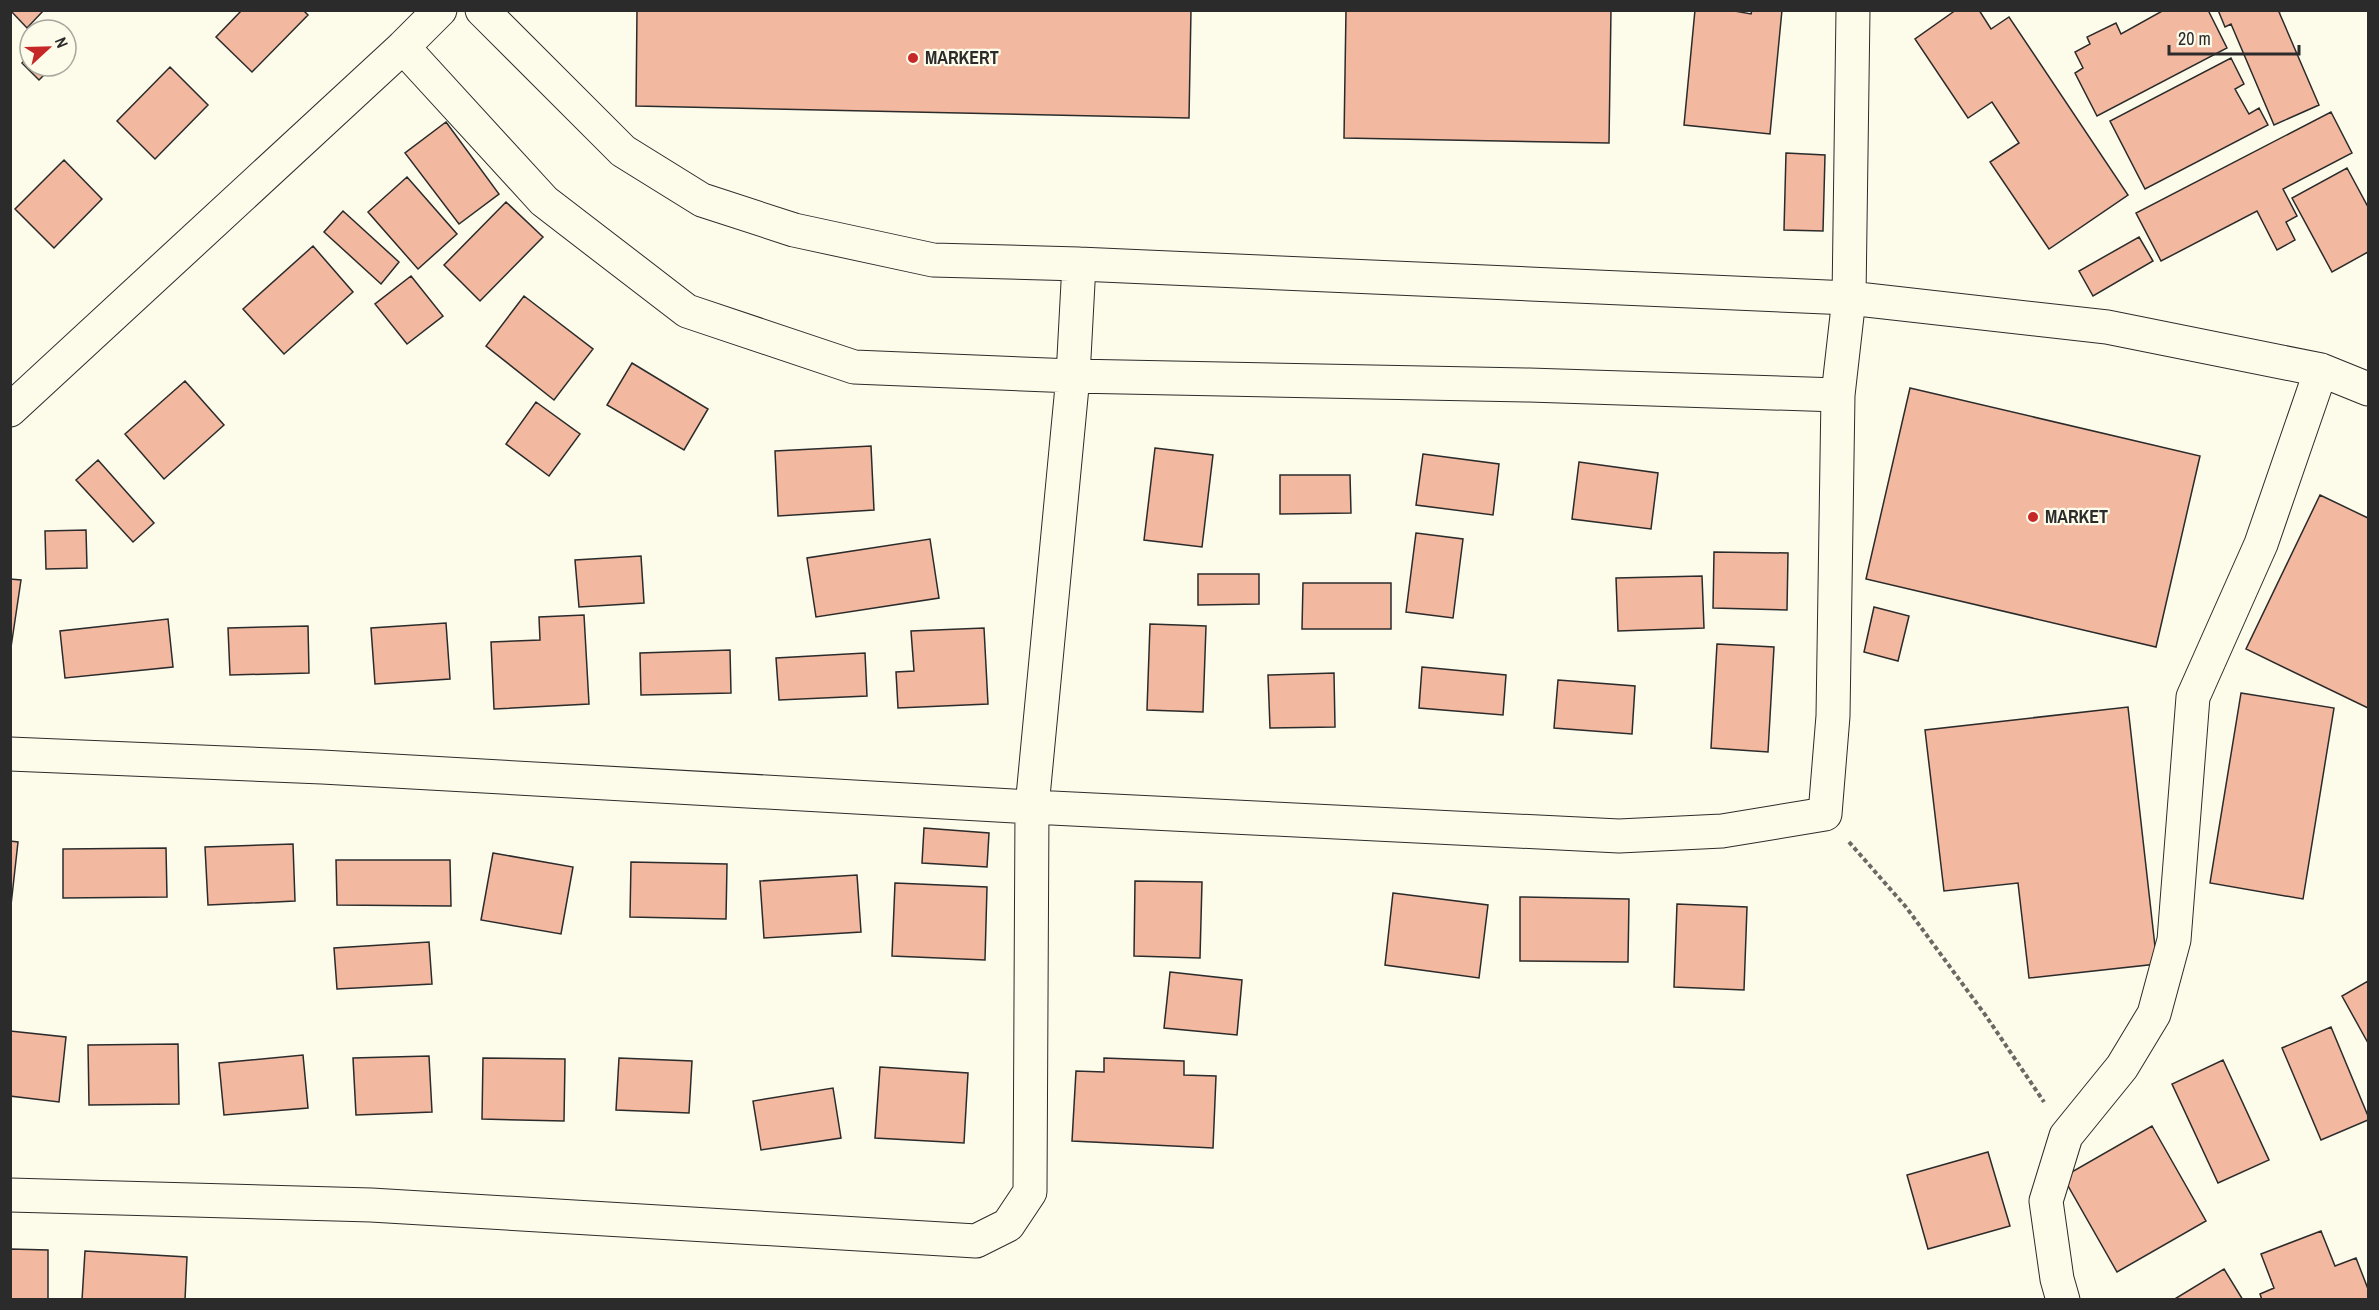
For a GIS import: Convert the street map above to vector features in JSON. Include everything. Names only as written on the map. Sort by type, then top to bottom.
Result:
[{"type":"street","points":[[10,410],[403,47],[440,10]]},
{"type":"street","points":[[482,10],[623,151],[702,200],[794,230],[933,260],[1079,264],[1849,298],[2107,327],[2321,370],[2368,388]]},
{"type":"street","points":[[10,754],[333,767],[1032,807],[1619,836],[1722,831],[1825,814],[1833,716],[1838,395],[1849,298],[1854,10]]},
{"type":"street","points":[[403,47],[544,201],[687,311],[854,367],[1073,376],[1517,384],[1838,395]]},
{"type":"street","points":[[10,1195],[371,1205],[976,1241],[1008,1225],[1030,1192],[1032,807],[1073,376],[1079,264]]},
{"type":"street","points":[[2063,1299],[2057,1279],[2046,1201],[2066,1136],[2122,1067],[2154,1014],[2174,940],[2193,697],[2261,544],[2321,370]]},
{"type":"path","points":[[1825,814],[1906,907],[1986,1016],[2066,1136]]},
{"type":"building","points":[[10,10],[44,10],[36,18],[18,18]]},
{"type":"building","points":[[242,10],[303,10],[308,15],[252,72],[216,37]]},
{"type":"building","name":"MARKERT","points":[[637,10],[1191,10],[1189,118],[636,106]]},
{"type":"building","points":[[1346,10],[1611,10],[1609,143],[1344,138]]},
{"type":"building","points":[[1695,10],[1729,10],[1751,14],[1752,10],[1782,10],[1770,134],[1684,125]]},
{"type":"building","points":[[1956,10],[1979,10],[1991,29],[2009,17],[2128,195],[2049,249],[1990,162],[2019,143],[1992,102],[1968,118],[1915,39]]},
{"type":"building","points":[[2164,10],[2208,10],[2227,48],[2097,116],[2075,73],[2083,68],[2075,52],[2090,44],[2087,37],[2116,23],[2121,34]]},
{"type":"building","points":[[2218,10],[2284,10],[2279,12],[2319,105],[2274,125],[2231,24],[2225,27]]},
{"type":"building","points":[[2231,58],[2244,84],[2235,89],[2249,114],[2259,108],[2268,125],[2145,189],[2110,121]]},
{"type":"building","points":[[170,67],[208,105],[155,159],[117,121]]},
{"type":"building","points":[[2331,112],[2352,153],[2283,189],[2297,216],[2286,222],[2295,240],[2277,250],[2257,211],[2161,261],[2136,213]]},
{"type":"building","points":[[446,122],[499,194],[459,224],[405,153]]},
{"type":"building","points":[[1786,153],[1825,155],[1823,231],[1784,230]]},
{"type":"building","points":[[64,160],[102,199],[54,248],[15,209]]},
{"type":"building","points":[[2347,168],[2368,207],[2368,252],[2332,272],[2292,198]]},
{"type":"building","points":[[407,177],[457,234],[418,269],[368,212]]},
{"type":"building","points":[[506,202],[543,237],[480,301],[444,265]]},
{"type":"building","points":[[343,211],[399,262],[381,284],[324,232]]},
{"type":"building","points":[[2139,237],[2153,261],[2093,296],[2079,271]]},
{"type":"building","points":[[313,246],[353,292],[284,354],[243,309]]},
{"type":"building","points":[[411,276],[443,316],[407,344],[375,304]]},
{"type":"building","points":[[524,296],[593,349],[554,400],[486,346]]},
{"type":"building","points":[[632,363],[708,409],[684,450],[607,405]]},
{"type":"building","points":[[185,381],[224,425],[164,479],[125,434]]},
{"type":"building","name":"MARKET","points":[[1910,388],[2200,456],[2156,647],[1866,579]]},
{"type":"building","points":[[536,402],[580,434],[549,476],[506,444]]},
{"type":"building","points":[[871,446],[874,510],[778,516],[775,451]]},
{"type":"building","points":[[1155,448],[1213,455],[1202,547],[1144,540]]},
{"type":"building","points":[[1423,454],[1499,464],[1493,515],[1416,505]]},
{"type":"building","points":[[98,460],[154,523],[133,542],[76,480]]},
{"type":"building","points":[[1579,462],[1658,473],[1651,529],[1572,519]]},
{"type":"building","points":[[1280,475],[1350,475],[1351,513],[1280,514]]},
{"type":"building","points":[[2320,495],[2368,518],[2368,708],[2246,649]]},
{"type":"building","points":[[86,530],[87,568],[46,569],[45,531]]},
{"type":"building","points":[[1416,533],[1463,539],[1453,618],[1406,612]]},
{"type":"building","points":[[930,539],[939,598],[816,617],[807,558]]},
{"type":"building","points":[[1714,552],[1788,553],[1787,610],[1713,608]]},
{"type":"building","points":[[641,556],[644,603],[579,607],[575,560]]},
{"type":"building","points":[[1198,574],[1259,574],[1259,604],[1198,605]]},
{"type":"building","points":[[1702,576],[1704,628],[1618,631],[1616,578]]},
{"type":"building","points":[[10,579],[21,580],[10,654]]},
{"type":"building","points":[[1303,583],[1391,583],[1391,629],[1302,629]]},
{"type":"building","points":[[1874,607],[1909,616],[1898,661],[1864,652]]},
{"type":"building","points":[[584,615],[589,704],[494,709],[491,642],[540,640],[539,617]]},
{"type":"building","points":[[168,619],[173,667],[65,678],[60,631]]},
{"type":"building","points":[[446,623],[450,679],[375,684],[371,628]]},
{"type":"building","points":[[1150,624],[1206,626],[1203,712],[1147,710]]},
{"type":"building","points":[[308,626],[309,673],[230,675],[228,628]]},
{"type":"building","points":[[984,628],[988,704],[898,708],[896,672],[914,671],[911,631]]},
{"type":"building","points":[[1717,644],[1774,647],[1768,752],[1711,748]]},
{"type":"building","points":[[730,650],[731,693],[641,695],[640,653]]},
{"type":"building","points":[[865,653],[867,696],[779,700],[776,658]]},
{"type":"building","points":[[1422,667],[1506,675],[1503,715],[1419,708]]},
{"type":"building","points":[[1334,673],[1335,727],[1270,728],[1268,675]]},
{"type":"building","points":[[1558,680],[1635,686],[1632,734],[1554,728]]},
{"type":"building","points":[[2241,693],[2334,708],[2303,899],[2210,883]]},
{"type":"building","points":[[2128,707],[2157,964],[2029,978],[2018,883],[1944,891],[1925,730]]},
{"type":"building","points":[[924,828],[989,833],[987,867],[922,863]]},
{"type":"building","points":[[10,841],[18,842],[11,905],[10,905]]},
{"type":"building","points":[[293,844],[295,901],[208,905],[205,847]]},
{"type":"building","points":[[166,848],[167,897],[63,898],[63,849]]},
{"type":"building","points":[[493,853],[573,867],[561,934],[481,920]]},
{"type":"building","points":[[336,860],[450,860],[451,906],[337,905]]},
{"type":"building","points":[[631,862],[727,864],[726,919],[630,917]]},
{"type":"building","points":[[857,875],[861,932],[764,938],[760,881]]},
{"type":"building","points":[[1135,881],[1202,882],[1200,958],[1134,956]]},
{"type":"building","points":[[895,883],[987,887],[985,960],[892,956]]},
{"type":"building","points":[[1393,893],[1488,905],[1479,978],[1385,965]]},
{"type":"building","points":[[1520,897],[1629,899],[1628,962],[1520,961]]},
{"type":"building","points":[[1677,904],[1747,907],[1744,990],[1674,987]]},
{"type":"building","points":[[429,942],[432,984],[337,989],[334,948]]},
{"type":"building","points":[[1170,972],[1242,980],[1237,1035],[1164,1028]]},
{"type":"building","points":[[2368,981],[2368,1043],[2342,996]]},
{"type":"building","points":[[2331,1027],[2368,1120],[2321,1140],[2282,1048]]},
{"type":"building","points":[[10,1031],[66,1037],[59,1102],[10,1096]]},
{"type":"building","points":[[178,1044],[179,1104],[89,1105],[88,1045]]},
{"type":"building","points":[[303,1055],[308,1108],[224,1115],[219,1063]]},
{"type":"building","points":[[429,1056],[432,1112],[356,1115],[353,1058]]},
{"type":"building","points":[[483,1058],[565,1059],[564,1121],[482,1119]]},
{"type":"building","points":[[619,1058],[692,1061],[689,1113],[616,1110]]},
{"type":"building","points":[[1104,1058],[1184,1061],[1184,1075],[1216,1076],[1213,1148],[1072,1141],[1076,1071],[1104,1072]]},
{"type":"building","points":[[2223,1060],[2269,1160],[2218,1183],[2172,1084]]},
{"type":"building","points":[[880,1067],[968,1073],[964,1143],[875,1138]]},
{"type":"building","points":[[833,1088],[841,1138],[761,1150],[753,1101]]},
{"type":"building","points":[[2152,1126],[2206,1221],[2117,1272],[2063,1177]]},
{"type":"building","points":[[1988,1152],[2010,1226],[1928,1249],[1907,1175]]},
{"type":"building","points":[[2321,1231],[2335,1266],[2356,1258],[2368,1289],[2368,1300],[2262,1300],[2260,1294],[2274,1288],[2261,1254]]},
{"type":"building","points":[[10,1249],[48,1250],[48,1300],[10,1300]]},
{"type":"building","points":[[85,1251],[187,1257],[185,1300],[82,1300]]},
{"type":"building","points":[[2224,1269],[2243,1300],[2173,1300]]},
{"type":"place","name":"MARKERT","points":[[913,58]]},
{"type":"place","name":"MARKET","points":[[2033,517]]}]
